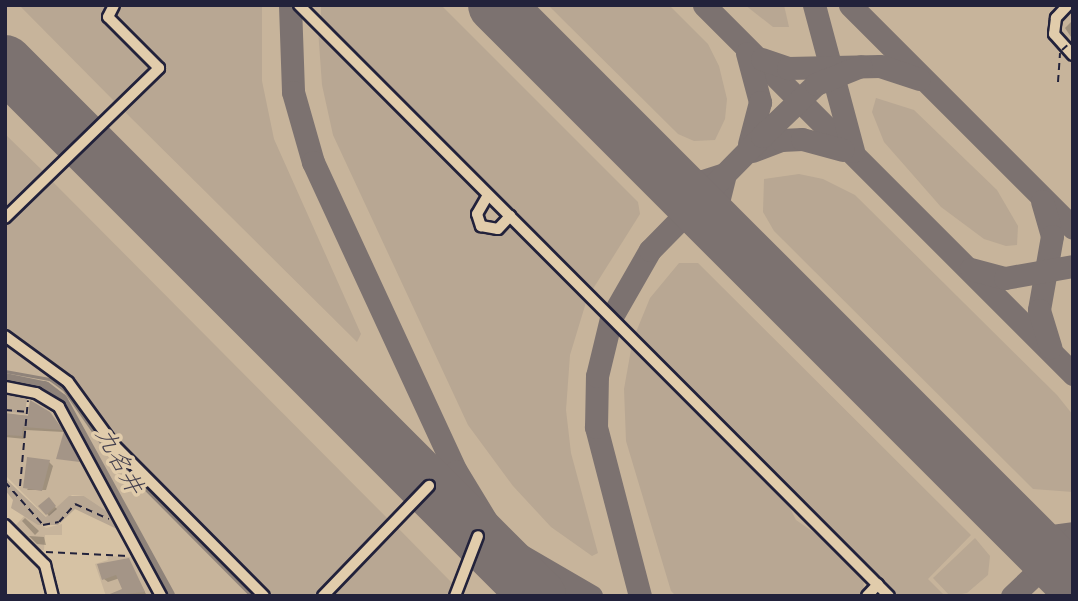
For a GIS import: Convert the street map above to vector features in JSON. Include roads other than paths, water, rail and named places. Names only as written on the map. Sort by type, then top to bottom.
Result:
[{"type":"street","points":[[5,218],[159,68],[108,17],[114,5]]},
{"type":"street","points":[[299,5],[889,596]]},
{"type":"street","points":[[1068,5],[1056,18],[1054,34],[1073,55]]},
{"type":"street","points":[[488,195],[477,214],[481,226],[498,229],[510,216]]},
{"type":"street","points":[[5,336],[68,382],[113,444],[264,596]]},
{"type":"street","points":[[5,387],[29,392],[59,407],[161,596]]},
{"type":"street","points":[[323,596],[429,486]]},
{"type":"street","points":[[5,525],[35,552],[52,580],[53,596]]},
{"type":"street","points":[[455,596],[478,536]]},
{"type":"street","points":[[867,596],[877,584]]},
{"type":"waterway","points":[[5,371],[50,379],[64,389],[105,448],[252,596]]},
{"type":"waterway","name":"九名井","points":[[5,381],[44,389],[60,401],[167,596]]}]
